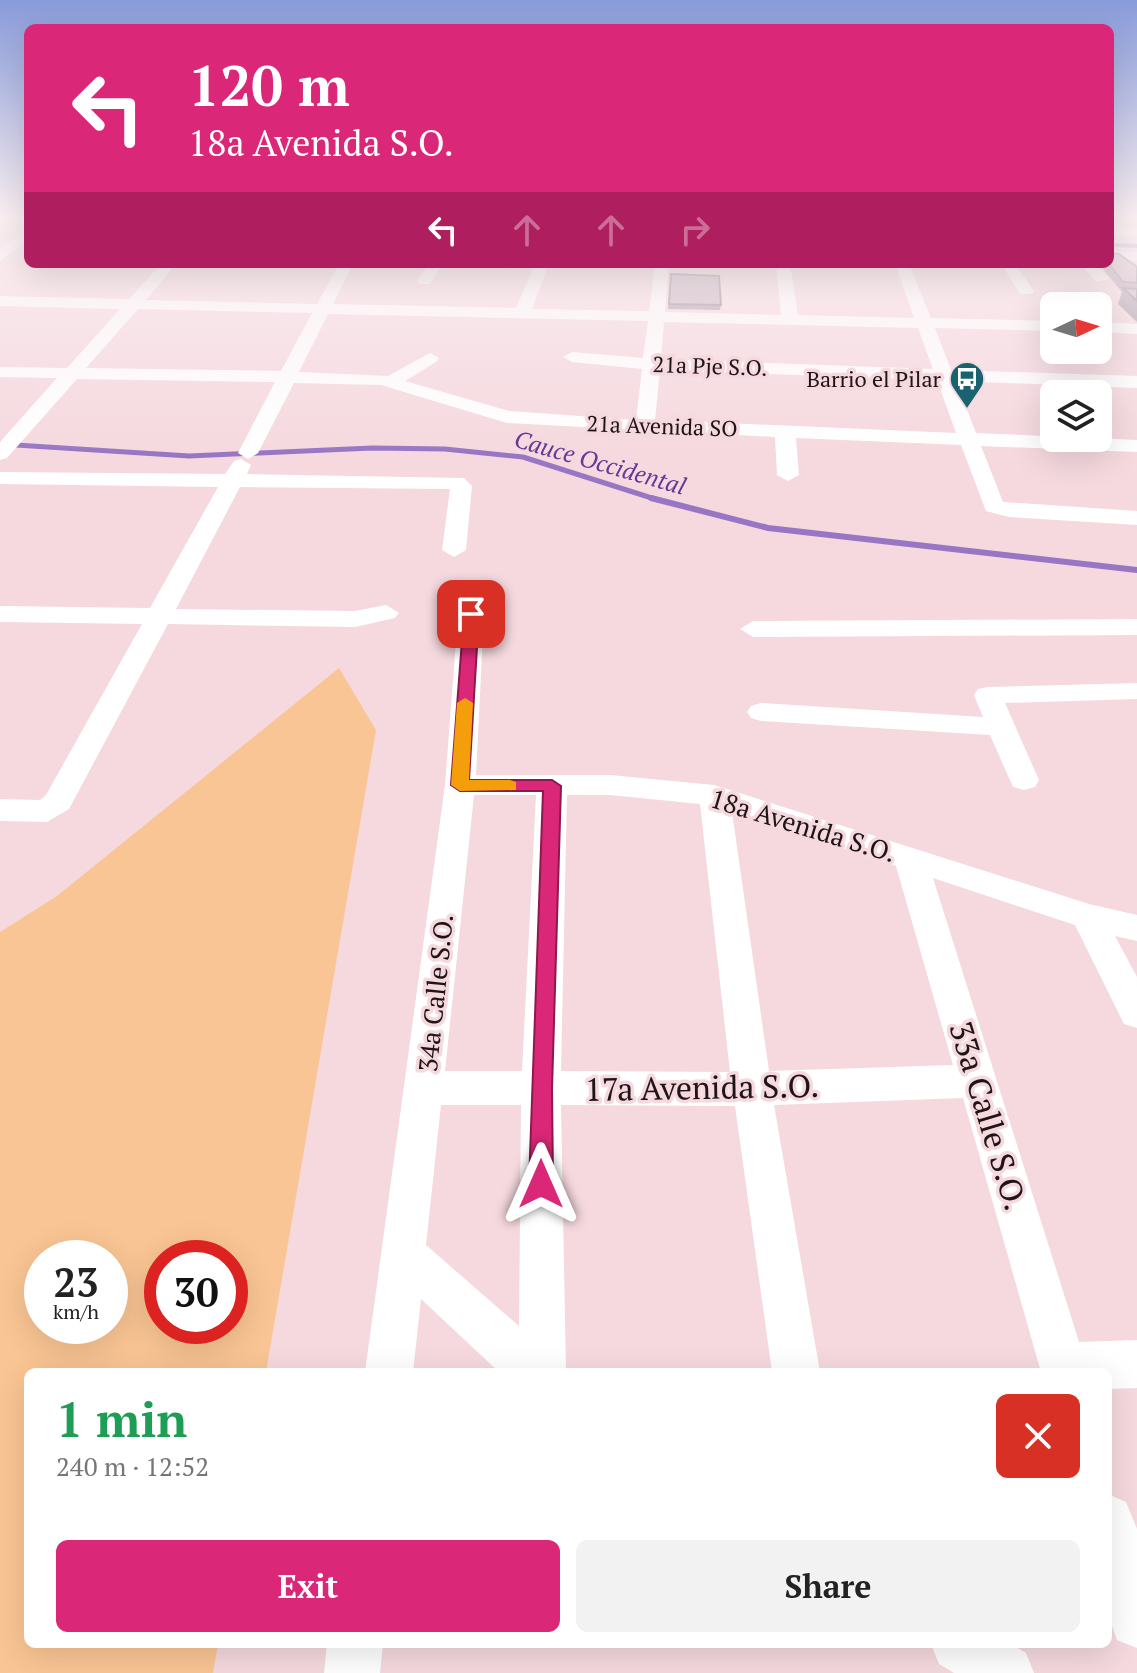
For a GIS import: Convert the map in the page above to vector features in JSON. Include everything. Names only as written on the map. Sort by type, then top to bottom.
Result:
[{"type":"street","points":[[6,447],[139,297]]},
{"type":"street","points":[[0,810],[47,811],[58,802],[157,615],[242,464],[328,297]]},
{"type":"street","points":[[523,311],[529,297]]},
{"type":"street","points":[[645,425],[657,297]]},
{"type":"street","points":[[787,297],[790,320]]},
{"type":"street","points":[[913,297],[994,506],[1009,510],[1137,518]]},
{"type":"street","points":[[0,301],[323,306],[1040,326]]},
{"type":"street","points":[[1112,328],[1137,329]]},
{"type":"street","name":"21a Pje S.O.","points":[[572,357],[651,364],[1137,382]]},
{"type":"street","points":[[391,382],[430,358]]},
{"type":"street","name":"21a Avenida SO","points":[[0,372],[288,376],[391,382],[507,417],[1137,446]]},
{"type":"street","points":[[785,431],[788,475]]},
{"type":"street","points":[[0,478],[242,464],[456,483],[461,486],[454,550]]},
{"type":"street","points":[[0,614],[355,619],[386,613]]},
{"type":"street","name":"34a Calle S.O.","points":[[390,1368],[460,785],[471,614]]},
{"type":"street","points":[[753,629],[1132,633]]},
{"type":"street","points":[[1024,780],[988,695],[1137,691]]},
{"type":"street","points":[[761,712],[1001,726]]},
{"type":"street","name":"18a Avenida S.O.","points":[[460,785],[610,785],[714,795],[1088,916],[1137,928]]},
{"type":"street","points":[[542,1368],[541,1089],[552,786]]},
{"type":"street","points":[[714,795],[752,1089],[795,1368]]},
{"type":"street","name":"33a Calle S.O.","points":[[911,860],[1064,1368]]},
{"type":"street","points":[[1088,916],[1137,1013]]},
{"type":"street","name":"17a Avenida S.O.","points":[[425,1088],[752,1089],[978,1081]]},
{"type":"street","points":[[404,1254],[530,1368]]},
{"type":"street","points":[[1079,1368],[1137,1364]]},
{"type":"street","points":[[1112,1534],[1137,1620]]},
{"type":"street","points":[[352,1673],[355,1648]]},
{"type":"street","points":[[965,1648],[1006,1673]]},
{"type":"shaded area","points":[[339,668],[376,730],[267,1368],[24,1368],[24,1648],[217,1648],[213,1673],[0,1673],[0,932],[57,896]]},
{"type":"building","points":[[669,297],[720,297],[721,305],[669,304]]},
{"type":"waterway","name":"Cauce Occidental","points":[[0,444],[189,456],[372,448],[445,449],[523,457],[655,499]]},
{"type":"waterway","name":"Cauce Occidental","points":[[655,499],[768,528],[1137,570]]},
{"type":"slow traffic","points":[[465,703],[460,785],[510,786]]},
{"type":"place","name":"Barrio el Pilar","points":[[967,410]]},
{"type":"route","points":[[471,614],[460,785],[552,786],[541,1089],[541,1184]]}]
